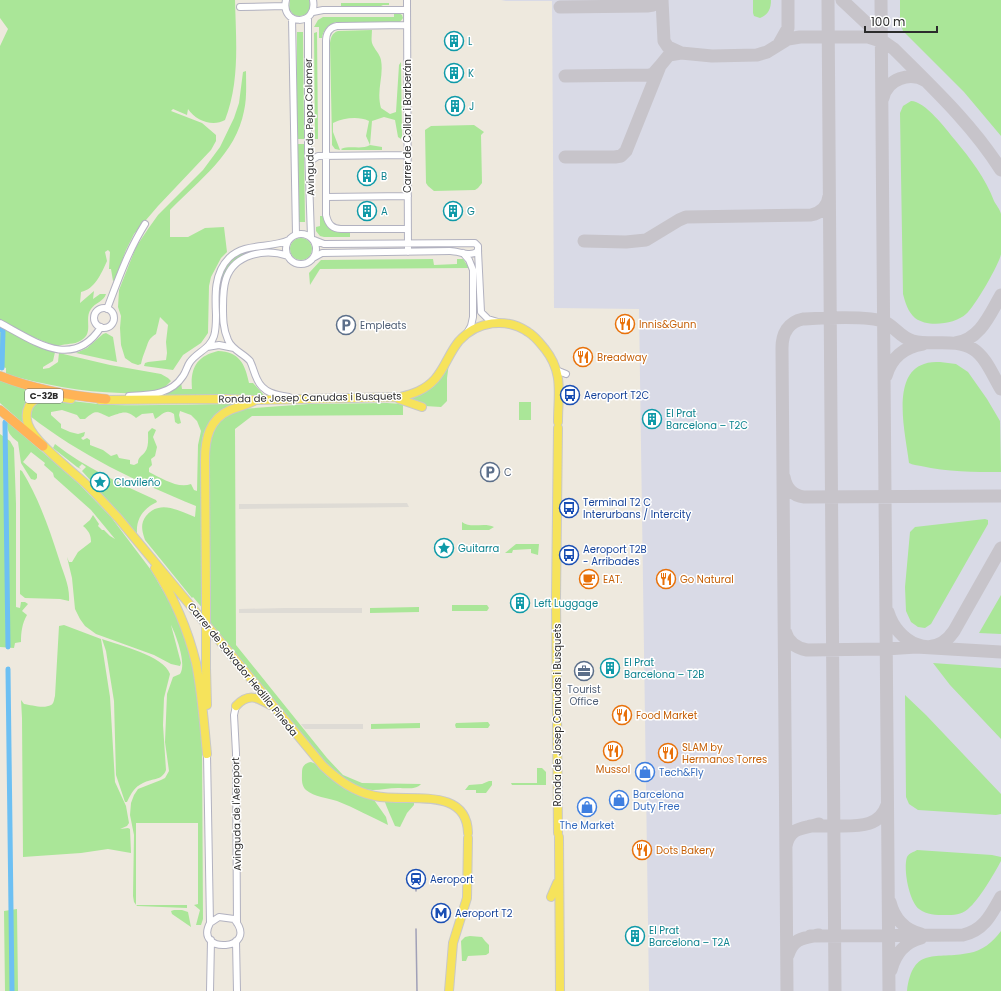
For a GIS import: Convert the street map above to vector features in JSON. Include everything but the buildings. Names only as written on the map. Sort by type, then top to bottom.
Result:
[{"type":"highway","name":"C-32B","points":[[0,376],[28,386],[58,393],[106,400]]},
{"type":"highway","name":"C-32B","points":[[0,410],[43,446]]},
{"type":"main road","name":"Ronda de Josep Canudas i Busquets","points":[[106,400],[394,398],[414,394],[429,385],[439,374],[454,348],[466,335],[483,325],[502,323],[522,328],[534,336],[554,360],[559,381],[556,598],[560,991]]},
{"type":"main road","name":"C-32B","points":[[43,446],[29,427],[26,415],[29,406],[38,398],[47,396],[94,402],[106,400]]},
{"type":"main road","points":[[394,398],[422,407]]},
{"type":"main road","points":[[208,754],[205,448],[208,433],[214,422],[223,414],[256,400]]},
{"type":"main road","name":"Carrer de Salvador Hedilla Pineda","points":[[43,446],[89,487],[136,539],[313,754],[341,782],[358,791],[374,796],[430,799],[448,802],[459,809],[465,816],[468,836],[467,898],[453,943],[449,991]]},
{"type":"main road","points":[[136,539],[157,571],[169,593],[191,643],[199,678],[208,754]]},
{"type":"main road","points":[[236,706],[244,699],[254,697],[278,710]]},
{"type":"main road","points":[[551,897],[559,879]]},
{"type":"street","name":"Avinguda de Pepa Colomer","points":[[312,239],[308,148],[310,15],[314,6],[313,0]]},
{"type":"street","name":"Carrer de Collar i Barberán","points":[[407,0],[408,252]]},
{"type":"street","points":[[240,7],[286,3],[286,11],[292,18],[302,20],[323,10],[407,10]]},
{"type":"street","name":"Avinguda de Pepa Colomer","points":[[292,18],[296,234]]},
{"type":"street","name":"Avinguda de Pepa Colomer","points":[[407,25],[337,26],[332,28],[326,35],[326,215],[328,221],[336,229],[408,229]]},
{"type":"street","points":[[308,148],[318,156]]},
{"type":"street","points":[[309,162],[318,156],[408,155]]},
{"type":"street","points":[[326,197],[408,196]]},
{"type":"street","points":[[107,309],[131,248],[145,224]]},
{"type":"street","points":[[207,347],[214,336],[216,323],[217,279],[224,263],[234,253],[247,248],[280,244],[289,240],[296,234],[305,234],[324,244],[475,243],[478,246],[478,251],[473,317],[472,326],[466,335]]},
{"type":"street","points":[[312,239],[316,249],[313,258]]},
{"type":"street","points":[[289,240],[286,245],[290,260],[302,264],[310,261],[322,253],[450,251],[462,252],[470,255],[475,254],[478,251]]},
{"type":"street","points":[[288,256],[272,252],[251,255],[237,263],[226,278],[224,289],[224,328],[228,341],[250,361],[260,386],[265,390],[280,395],[302,399]]},
{"type":"street","points":[[462,252],[472,265],[481,312],[488,318],[502,323]]},
{"type":"street","points":[[101,309],[110,310],[114,315],[114,321],[109,327],[101,327],[96,323],[95,315],[101,309]]},
{"type":"street","points":[[0,323],[41,344],[55,349],[64,350],[79,348],[84,345],[95,336],[101,327]]},
{"type":"street","points":[[106,400],[153,395],[169,390],[184,375],[189,363],[197,353],[207,347],[219,345],[234,348]]},
{"type":"street","points":[[556,370],[566,374]]},
{"type":"street","name":"Avinguda de l'Aeroport","points":[[236,706],[234,720],[236,753],[237,923],[240,932],[236,941],[237,991]]},
{"type":"street","points":[[208,754],[210,923],[207,931],[211,940],[210,991]]},
{"type":"street","points":[[210,923],[219,917],[234,919],[237,923]]},
{"type":"street","points":[[211,940],[218,946],[228,946],[236,941]]},
{"type":"shaded area","points":[[501,0],[1001,0],[1001,991],[649,991],[639,309],[554,308],[552,1]]},
{"type":"shaded area","points":[[407,503],[409,507],[239,509],[239,504]]},
{"type":"shaded area","points":[[362,608],[362,613],[239,613],[239,609]]},
{"type":"shaded area","points":[[301,724],[363,724],[363,729],[305,729]]},
{"type":"green space","points":[[0,0],[235,0],[235,76],[230,106],[225,120],[210,123],[195,117],[188,109],[187,115],[173,109],[171,111],[202,123],[216,135],[216,141],[211,150],[158,206],[134,234],[126,250],[115,280],[113,281],[111,269],[109,269],[110,252],[108,250],[105,252],[107,261],[100,276],[90,288],[81,292],[80,303],[94,291],[93,299],[100,294],[106,294],[89,313],[88,331],[86,335],[78,342],[57,347],[0,320],[0,46],[8,29],[0,18]]},
{"type":"green space","points":[[290,0],[309,0],[309,11],[302,16],[294,15],[289,9]]},
{"type":"green space","points":[[753,0],[771,0],[770,9],[760,18],[754,16]]},
{"type":"green space","points":[[900,0],[1001,0],[1001,136],[964,92],[903,31],[900,23]]},
{"type":"green space","points":[[341,3],[389,3],[389,5],[379,7],[341,7]]},
{"type":"green space","points":[[399,13],[403,18],[400,22],[336,22],[326,28],[322,38],[319,38],[319,27],[314,27],[318,20],[323,17],[394,17],[394,14]]},
{"type":"green space","points":[[372,30],[372,43],[381,60],[382,66],[379,95],[381,108],[390,114],[396,112],[399,65],[401,62],[401,139],[398,137],[395,120],[384,117],[372,121],[370,145],[366,136],[369,121],[356,118],[333,123],[333,132],[340,150],[335,149],[332,145],[330,43],[334,33],[338,31]]},
{"type":"green space","points":[[297,32],[303,32],[304,139],[297,139]]},
{"type":"green space","points":[[317,32],[318,139],[315,139],[314,33]]},
{"type":"green space","points":[[246,71],[245,106],[240,126],[233,140],[215,165],[170,210],[170,237],[188,237],[205,228],[224,227],[227,252],[221,258],[211,277],[209,286],[208,333],[201,343],[183,355],[173,370],[144,366],[145,363],[148,362],[166,360],[168,325],[160,317],[156,334],[149,341],[141,364],[138,365],[132,363],[125,358],[121,345],[121,316],[118,307],[119,290],[136,247],[148,229],[158,215],[203,170],[220,147],[234,118],[239,103],[243,72]]},
{"type":"green space","points":[[911,101],[917,102],[929,110],[961,147],[982,177],[1001,214],[1001,254],[992,275],[975,303],[966,314],[955,320],[941,324],[927,323],[915,318],[906,304],[903,294],[900,113],[903,106]]},
{"type":"green space","points":[[474,125],[484,132],[481,135],[482,183],[475,190],[434,191],[426,183],[425,130],[431,126]]},
{"type":"green space","points":[[297,144],[304,144],[305,222],[298,222]]},
{"type":"green space","points":[[370,145],[382,147],[382,150],[341,149],[348,147],[363,147]]},
{"type":"green space","points":[[320,216],[323,216],[324,221],[329,228],[341,232],[350,232],[350,237],[320,236],[316,231],[316,227],[320,226]]},
{"type":"green space","points":[[301,238],[309,241],[312,249],[309,257],[301,260],[293,257],[290,249],[293,241]]},
{"type":"green space","points":[[272,247],[272,250],[262,250],[226,272],[221,320],[218,320],[220,281],[228,263],[235,257],[247,251],[258,248]]},
{"type":"green space","points":[[433,259],[434,265],[457,264],[457,259],[463,259],[469,268],[320,269],[310,285],[309,273],[321,260]]},
{"type":"green space","points":[[2,328],[36,345],[55,352],[53,361],[43,367],[43,369],[49,368],[58,362],[59,353],[110,365],[161,374],[171,381],[166,388],[161,390],[144,393],[127,393],[92,391],[63,387],[6,374],[6,368],[0,366],[0,333]]},
{"type":"green space","points":[[106,333],[113,337],[117,362],[76,353],[87,348]]},
{"type":"green space","points":[[218,351],[236,356],[243,364],[249,383],[253,383],[264,395],[164,396],[181,382],[182,389],[192,389],[192,375],[196,364],[205,356]]},
{"type":"green space","points":[[930,362],[956,364],[968,372],[1000,421],[1001,472],[951,471],[909,463],[903,423],[904,393],[907,380],[913,370],[924,364]]},
{"type":"green space","points":[[449,363],[447,378],[447,401],[441,407],[425,406],[410,399],[423,393]]},
{"type":"green space","points":[[0,378],[30,390],[33,393],[34,396],[23,417],[24,424],[0,403]]},
{"type":"green space","points":[[43,399],[113,405],[233,404],[222,410],[213,418],[206,428],[202,440],[204,610],[193,597],[192,598],[145,540],[142,528],[146,516],[157,508],[170,508],[195,517],[196,506],[110,467],[69,443],[30,416],[34,404]],"holes":[[[62,410],[77,415],[80,419],[85,419],[97,412],[109,417],[120,413],[129,413],[136,418],[142,414],[153,413],[155,419],[166,412],[171,412],[174,414],[175,422],[178,424],[181,423],[179,415],[180,411],[191,415],[197,421],[201,431],[198,445],[197,491],[194,490],[191,484],[175,484],[149,472],[149,468],[152,465],[151,459],[155,456],[157,447],[153,437],[156,430],[152,428],[148,432],[147,448],[139,458],[138,463],[134,465],[130,464],[130,460],[119,458],[117,454],[111,456],[103,450],[90,445],[90,440],[87,438],[83,440],[81,438],[84,436],[85,432],[78,434],[61,428],[61,424],[51,415],[51,412]]]},
{"type":"green space","points":[[519,402],[531,402],[531,420],[519,420]]},
{"type":"green space","points":[[309,404],[403,404],[403,415],[252,416],[235,429],[236,645],[327,758],[343,775],[362,783],[421,784],[413,788],[373,790],[353,785],[341,777],[326,763],[211,625],[209,443],[221,418],[241,409]]},
{"type":"green space","points":[[7,421],[79,484],[111,517],[151,570],[182,627],[195,674],[202,744],[203,919],[201,925],[196,925],[200,910],[194,905],[198,904],[198,823],[136,823],[136,905],[133,896],[134,835],[130,815],[131,803],[138,789],[165,778],[169,771],[165,742],[167,694],[173,677],[180,674],[182,669],[182,657],[176,635],[171,625],[181,663],[180,666],[171,664],[154,655],[96,634],[85,626],[75,609],[72,578],[67,557],[69,562],[72,562],[78,552],[91,542],[89,533],[83,526],[93,515],[99,524],[98,526],[115,539],[91,510],[54,477],[53,473],[44,465],[45,463],[31,452],[23,462],[37,474],[37,478],[35,480],[31,479],[21,463],[18,442],[10,433]]},
{"type":"green space","points":[[0,434],[10,441],[14,448],[16,504],[16,607],[20,608],[21,602],[28,604],[22,611],[27,615],[22,628],[21,642],[15,643],[14,648],[0,647]]},
{"type":"green space","points":[[55,444],[91,468],[156,500],[157,502],[148,507],[139,518],[136,534],[82,471],[86,467],[82,464],[79,467],[81,469],[77,467],[53,448]]},
{"type":"green space","points":[[20,470],[22,471],[39,503],[66,579],[69,601],[60,599],[25,598],[20,594]]},
{"type":"green space","points":[[985,519],[988,520],[988,524],[931,624],[925,628],[918,627],[911,622],[906,611],[905,587],[910,532],[915,527]]},
{"type":"green space","points":[[462,522],[469,525],[486,525],[494,527],[489,530],[462,530]]},
{"type":"green space","points":[[516,544],[539,544],[538,555],[531,553],[531,549],[513,550],[512,553],[505,553]]},
{"type":"green space","points":[[1001,595],[1001,634],[979,633]]},
{"type":"green space","points":[[452,605],[487,605],[489,608],[487,611],[452,611]]},
{"type":"green space","points":[[419,607],[419,612],[370,613],[370,608]]},
{"type":"green space","points":[[64,625],[101,639],[110,697],[115,782],[126,806],[129,823],[127,826],[120,829],[130,829],[131,853],[108,849],[81,853],[23,857],[21,700],[24,704],[45,707],[53,704],[55,696],[59,626]]},
{"type":"green space","points":[[102,639],[150,657],[159,662],[170,674],[164,698],[163,725],[166,770],[159,778],[146,781],[137,787],[127,802],[125,802],[116,775],[114,701],[106,651]]},
{"type":"green space","points":[[933,663],[1001,668],[1001,739],[950,685]]},
{"type":"green space","points":[[905,695],[1001,794],[1001,814],[996,815],[918,810],[909,804],[906,797]]},
{"type":"green space","points":[[488,722],[490,725],[488,728],[456,728],[455,725],[456,723]]},
{"type":"green space","points":[[420,723],[420,728],[371,729],[371,724]]},
{"type":"green space","points":[[311,762],[316,764],[327,776],[345,789],[374,800],[386,817],[388,825],[337,801],[317,796],[306,790],[302,779],[302,770],[304,765]]},
{"type":"green space","points":[[537,768],[542,768],[546,772],[546,785],[512,785],[511,783],[537,783]]},
{"type":"green space","points":[[492,781],[492,785],[486,793],[476,793],[476,790],[465,790],[469,785],[482,784]]},
{"type":"green space","points":[[385,802],[414,802],[414,805],[407,813],[400,827],[395,826]]},
{"type":"green space","points":[[917,850],[992,855],[1001,857],[1001,861],[990,880],[968,909],[957,914],[935,915],[928,914],[919,909],[915,905],[910,892],[906,877],[906,862],[907,857]]},
{"type":"green space","points":[[136,905],[187,905],[187,908],[137,906]]},
{"type":"green space","points":[[17,909],[18,991],[5,991],[4,911]]},
{"type":"green space","points":[[171,911],[188,912],[191,927],[172,914]]},
{"type":"green space","points":[[1001,931],[1001,991],[907,991],[910,976],[915,967],[921,961],[928,957],[974,952],[991,942]]},
{"type":"green space","points":[[465,937],[482,937],[489,945],[489,953],[486,955],[468,956],[466,961],[462,961],[461,941]]},
{"type":"waterway","points":[[0,329],[3,331],[2,368]]},
{"type":"waterway","points":[[5,422],[8,647]]},
{"type":"waterway","points":[[8,669],[12,991]]},
{"type":"taxiway","points":[[560,7],[647,6],[653,5],[658,0]]},
{"type":"taxiway","points":[[662,0],[664,41],[668,47],[681,53],[712,56],[757,55],[767,52],[788,39],[800,37],[868,37],[884,42],[894,49],[951,106],[990,153],[1001,170]]},
{"type":"taxiway","points":[[779,44],[788,28],[788,0]]},
{"type":"taxiway","points":[[828,0],[835,991]]},
{"type":"taxiway","points":[[842,0],[876,32],[881,43]]},
{"type":"taxiway","points":[[881,0],[889,991]]},
{"type":"taxiway","points":[[565,157],[621,156],[626,151],[660,66],[669,55],[681,53]]},
{"type":"taxiway","points":[[565,76],[649,75],[653,74],[660,66]]},
{"type":"taxiway","points":[[883,98],[885,91],[889,86],[900,79],[913,77],[926,81]]},
{"type":"taxiway","points":[[584,241],[626,242],[646,240],[686,217],[811,215],[818,213],[823,208],[827,203],[829,196]]},
{"type":"taxiway","points":[[955,343],[964,341],[978,332],[1001,295]]},
{"type":"taxiway","points":[[787,991],[783,338],[787,329],[793,323],[803,319],[868,318],[878,320],[889,324],[909,340],[928,343],[959,344],[973,349],[982,357],[1001,389]]},
{"type":"taxiway","points":[[886,376],[891,364],[899,354],[916,345],[923,344]]},
{"type":"taxiway","points":[[784,477],[786,485],[791,491],[804,497],[1001,496]]},
{"type":"taxiway","points":[[888,612],[899,632],[916,644],[926,647],[936,645],[946,640],[954,631],[1001,548]]},
{"type":"taxiway","points":[[785,631],[793,644],[799,648],[807,650],[916,647],[1001,652]]},
{"type":"taxiway","points":[[810,826],[863,825],[875,821],[880,817],[887,805]]},
{"type":"taxiway","points":[[786,846],[791,835],[798,829],[819,824]]},
{"type":"taxiway","points":[[810,936],[963,935],[982,926],[990,916],[1001,897]]},
{"type":"taxiway","points":[[890,902],[897,918],[910,930],[921,934]]},
{"type":"taxiway","points":[[788,955],[790,949],[799,940],[819,935]]},
{"type":"taxiway","points":[[891,970],[898,954],[910,943],[921,938]]},
{"type":"railway","points":[[416,886],[416,891]]},
{"type":"railway","points":[[416,929],[417,991]]},
{"type":"place","name":"L","points":[[454,41]]},
{"type":"place","name":"K","points":[[454,73]]},
{"type":"place","name":"J","points":[[455,106]]},
{"type":"place","name":"B","points":[[367,176]]},
{"type":"place","name":"A","points":[[367,211]]},
{"type":"place","name":"G","points":[[453,211]]},
{"type":"place","name":"Innis&Gunn","points":[[625,324]]},
{"type":"place","name":"Empleats","points":[[346,325]]},
{"type":"place","name":"Breadway","points":[[583,357]]},
{"type":"place","name":"Aeroport T2C","points":[[570,395]]},
{"type":"place","name":"El Prat Barcelona – T2C","points":[[652,419]]},
{"type":"place","name":"C","points":[[490,472]]},
{"type":"place","name":"Clavileño","points":[[100,482]]},
{"type":"place","name":"Terminal T2 C Interurbans / Intercity","points":[[569,508]]},
{"type":"place","name":"Guitarra","points":[[444,548]]},
{"type":"place","name":"Aeroport T2B - Arribades","points":[[569,555]]},
{"type":"place","name":"EAT.","points":[[589,579]]},
{"type":"place","name":"Go Natural","points":[[666,579]]},
{"type":"place","name":"Left Luggage","points":[[520,603]]},
{"type":"place","name":"El Prat Barcelona – T2B","points":[[610,668]]},
{"type":"place","name":"Tourist Office","points":[[584,671]]},
{"type":"place","name":"Food Market","points":[[622,715]]},
{"type":"place","name":"Mussol","points":[[613,751]]},
{"type":"place","name":"SLAM by Hermanos Torres","points":[[668,753]]},
{"type":"place","name":"Tech&Fly","points":[[645,772]]},
{"type":"place","name":"Barcelona Duty Free","points":[[619,800]]},
{"type":"place","name":"The Market","points":[[587,807]]},
{"type":"place","name":"Dots Bakery","points":[[642,850]]},
{"type":"place","name":"Aeroport","points":[[416,879]]},
{"type":"place","name":"Aeroport T2","points":[[441,913]]},
{"type":"place","name":"El Prat Barcelona – T2A","points":[[635,936]]}]
